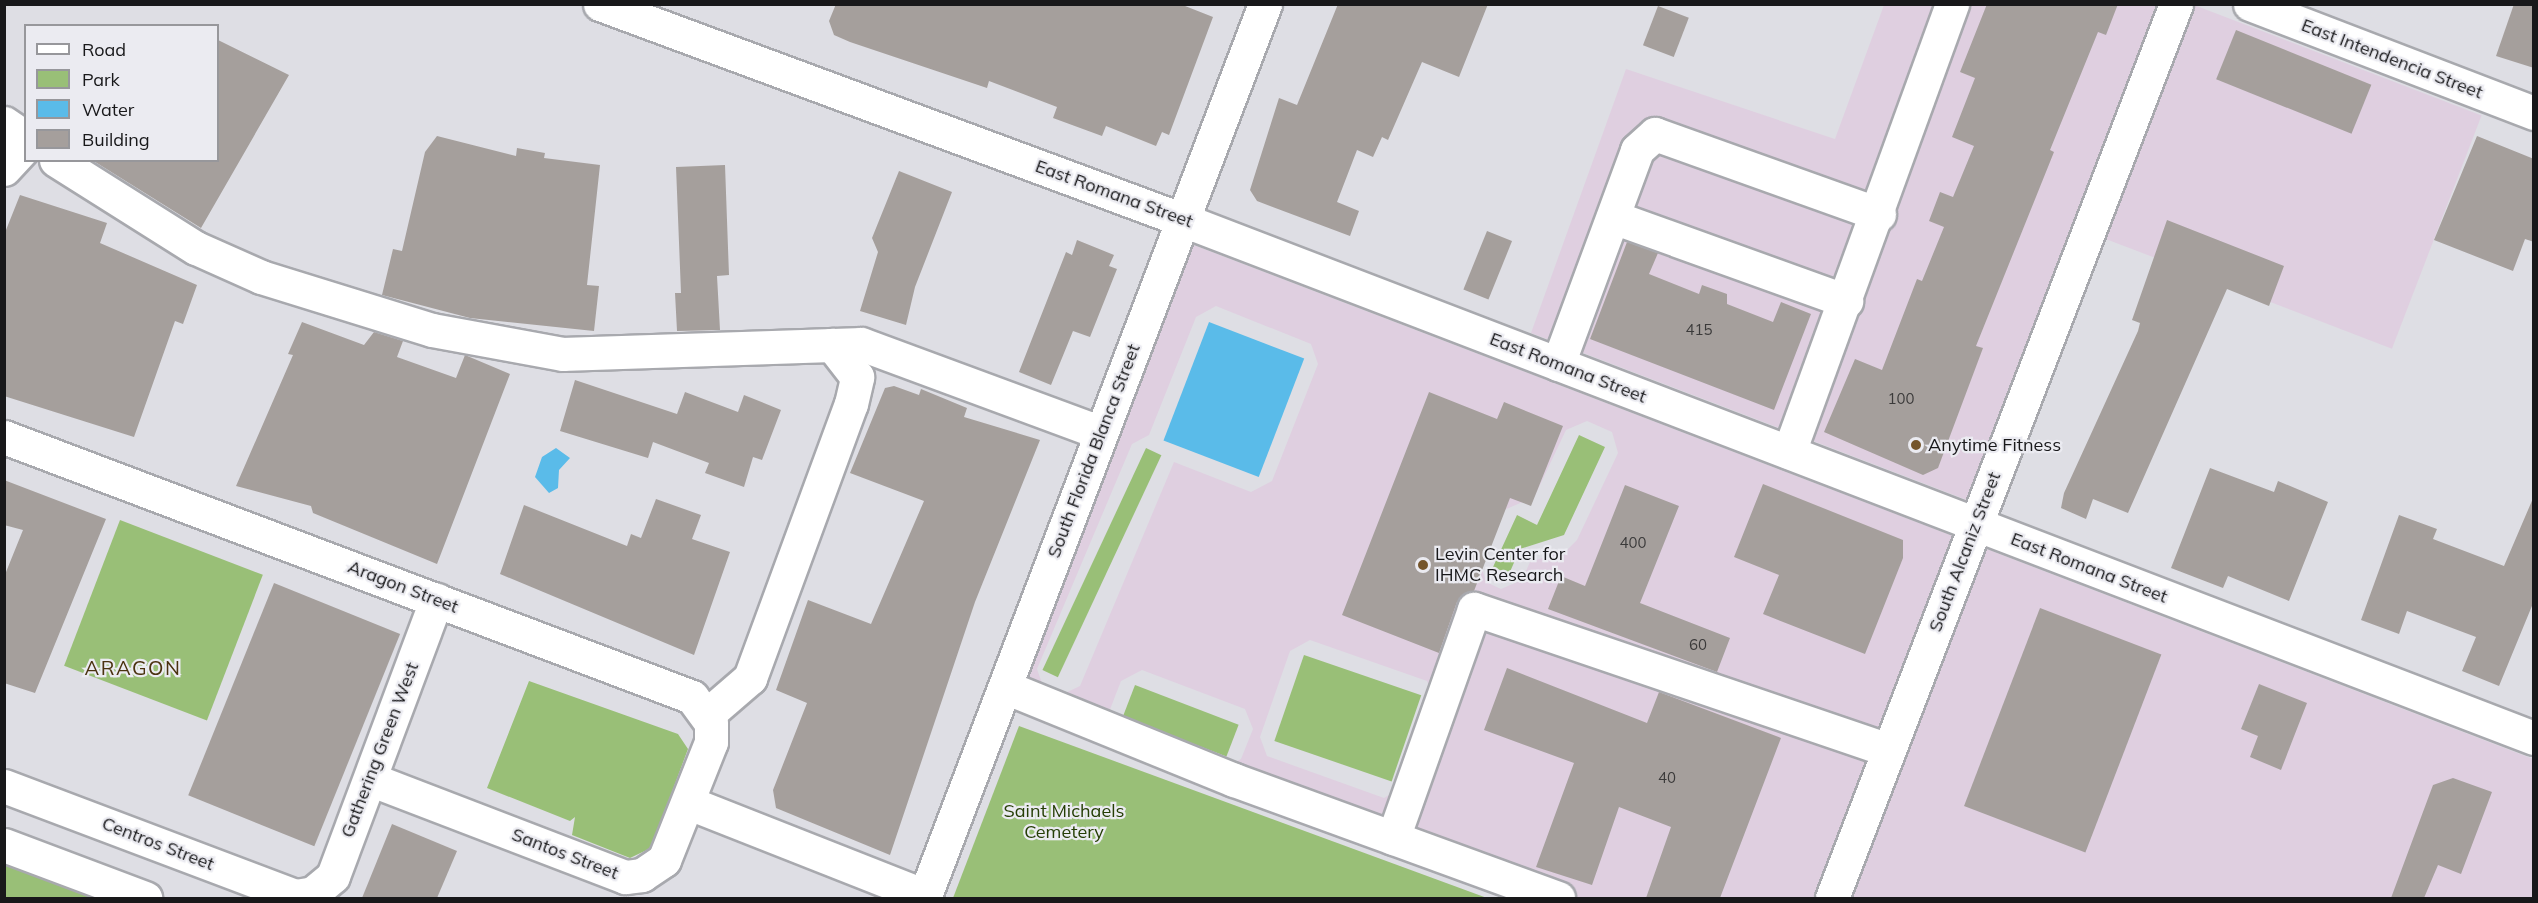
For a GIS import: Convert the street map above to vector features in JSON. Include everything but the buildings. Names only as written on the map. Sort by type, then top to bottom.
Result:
[{"type":"street","name":"East Romana Street","points":[[600,4],[1183,220],[1976,524],[2531,729]]},
{"type":"street","points":[[1789,452],[1879,214],[1952,4]]},
{"type":"street","name":"South Alcaniz Street","points":[[1832,898],[2176,4]]},
{"type":"street","name":"East Intendencia Street","points":[[2250,4],[2534,113]]},
{"type":"street","name":"South Florida Blanca Street","points":[[925,897],[1183,220],[1262,5]]},
{"type":"street","points":[[4,123],[24,137]]},
{"type":"street","points":[[1558,364],[1637,150],[1655,134],[1879,214]]},
{"type":"street","points":[[4,169],[24,147]]},
{"type":"street","points":[[59,162],[196,248],[250,272],[432,330],[563,354],[861,344],[1101,433]]},
{"type":"street","points":[[1613,216],[1846,300]]},
{"type":"street","points":[[832,345],[857,377],[851,404],[750,678],[707,715],[711,742],[689,803],[925,897]]},
{"type":"street","name":"Aragon Street","points":[[4,436],[692,697],[707,715]]},
{"type":"street","name":"Gathering Green West","points":[[313,893],[333,876],[436,600]]},
{"type":"street","points":[[1393,838],[1474,609],[1889,750]]},
{"type":"street","points":[[1005,687],[1393,838],[1558,898]]},
{"type":"street","name":"Santos Street","points":[[370,779],[625,877],[652,872],[664,860],[689,803]]},
{"type":"street","name":"Centros Street","points":[[4,786],[294,896],[313,893]]},
{"type":"street","points":[[4,845],[145,898]]},
{"type":"shaded area","points":[[1884,5],[2158,5],[1967,500],[1531,333],[1626,69],[1835,139]]},
{"type":"shaded area","points":[[2194,5],[2482,115],[2392,349],[2104,238]]},
{"type":"shaded area","points":[[1191,244],[1953,536],[1815,898],[1534,898],[1014,710]],"holes":[[[1216,306],[1311,344],[1318,364],[1272,481],[1251,492],[1174,462],[1080,686],[1059,696],[1044,689],[1037,669],[1132,444],[1149,435],[1196,317]],[[1587,421],[1612,432],[1618,453],[1577,540],[1567,550],[1530,562],[1522,580],[1501,589],[1486,582],[1480,562],[1504,510],[1525,501],[1531,504],[1566,430]],[[1310,640],[1427,681],[1435,701],[1404,786],[1384,798],[1267,756],[1260,737],[1290,651]],[[1142,670],[1245,709],[1253,729],[1241,759],[1221,770],[1109,712],[1121,681]]]},
{"type":"shaded area","points":[[1984,548],[2533,759],[2533,898],[1851,898]]},
{"type":"green space","points":[[1579,435],[1605,447],[1564,535],[1520,549],[1509,574],[1493,567],[1517,515],[1537,525]]},
{"type":"green space","points":[[1146,448],[1161,455],[1058,677],[1042,670]]},
{"type":"green space","points":[[120,520],[263,575],[207,720],[64,666]]},
{"type":"green space","points":[[1304,655],[1421,695],[1392,781],[1274,741]]},
{"type":"green space","points":[[529,681],[678,734],[688,749],[651,848],[630,858],[572,835],[575,817],[570,821],[487,788]]},
{"type":"green space","points":[[1135,685],[1239,725],[1226,757],[1123,717]]},
{"type":"green space","name":"Saint Michaels Cemetery","points":[[1019,726],[1487,898],[953,898]]},
{"type":"green space","points":[[5,845],[145,898],[5,898]]},
{"type":"water","points":[[1209,322],[1304,359],[1259,477],[1163,441]]},
{"type":"water","points":[[556,448],[570,458],[559,470],[558,488],[549,493],[535,477],[542,457]]},
{"type":"place","name":"Anytime Fitness","points":[[1916,445]]},
{"type":"place","name":"Levin Center for IHMC Research","points":[[1423,565]]},
{"type":"district","name":"ARAGON","points":[[133,667]]}]
